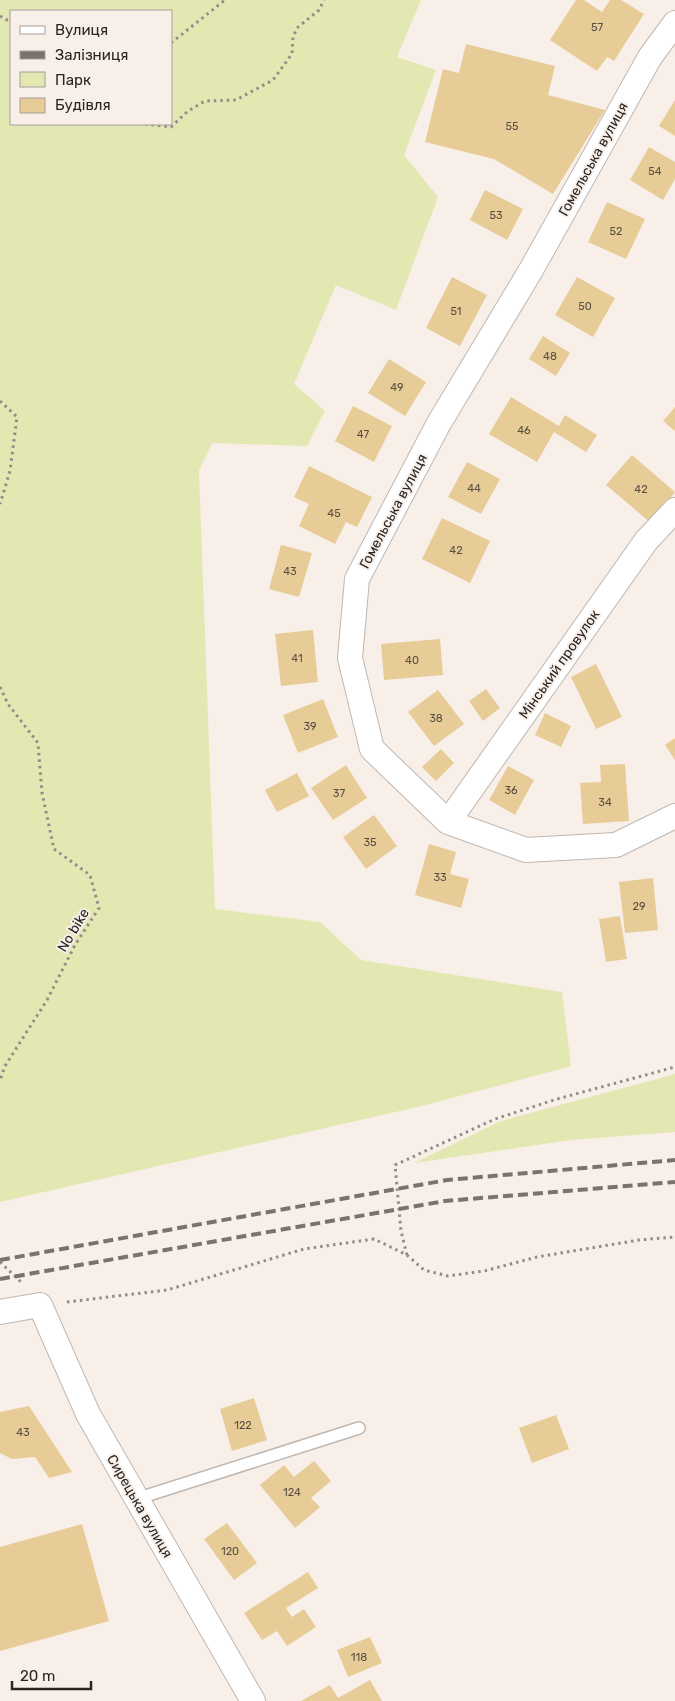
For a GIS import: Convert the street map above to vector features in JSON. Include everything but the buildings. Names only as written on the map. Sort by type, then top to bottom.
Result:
[{"type":"street","name":"Гомельська вулиця","points":[[675,23],[650,58],[531,270],[439,423],[357,580],[350,658],[372,749],[448,822],[526,850],[616,845],[675,816]]},
{"type":"street","name":"Мінський провулок","points":[[448,822],[646,542],[675,510]]},
{"type":"street","points":[[0,1312],[40,1305]]},
{"type":"street","name":"Сирецька вулиця","points":[[40,1305],[88,1414],[253,1701]]},
{"type":"lane","points":[[136,1499],[359,1428]]},
{"type":"path","points":[[172,42],[225,0]]},
{"type":"path","points":[[154,125],[171,127],[188,112],[205,101],[236,100],[273,80],[292,54],[293,37],[297,28],[319,10],[324,0]]},
{"type":"path","points":[[0,402],[17,417],[10,471],[0,504]]},
{"type":"path","name":"No bike","points":[[0,687],[8,704],[38,743],[42,793],[54,849],[90,875],[99,908],[75,945],[48,1000],[5,1066],[0,1080]]},
{"type":"path","points":[[408,1255],[401,1231],[395,1165],[495,1119],[557,1099],[675,1067]]},
{"type":"path","points":[[40,1305],[167,1290],[304,1249],[374,1239],[408,1255],[424,1270],[448,1276],[484,1271],[546,1256],[639,1240],[675,1237]]},
{"type":"green space","points":[[0,0],[421,0],[397,57],[436,70],[404,155],[438,197],[396,310],[336,285],[294,384],[325,411],[307,446],[212,443],[199,471],[215,909],[320,922],[361,960],[562,992],[571,1066],[422,1106],[0,1202]]},
{"type":"green space","points":[[675,1074],[675,1132],[571,1140],[414,1163],[501,1121]]},
{"type":"railway","points":[[0,1260],[447,1180],[675,1160]]},
{"type":"railway","points":[[0,1279],[445,1201],[675,1182]]}]
